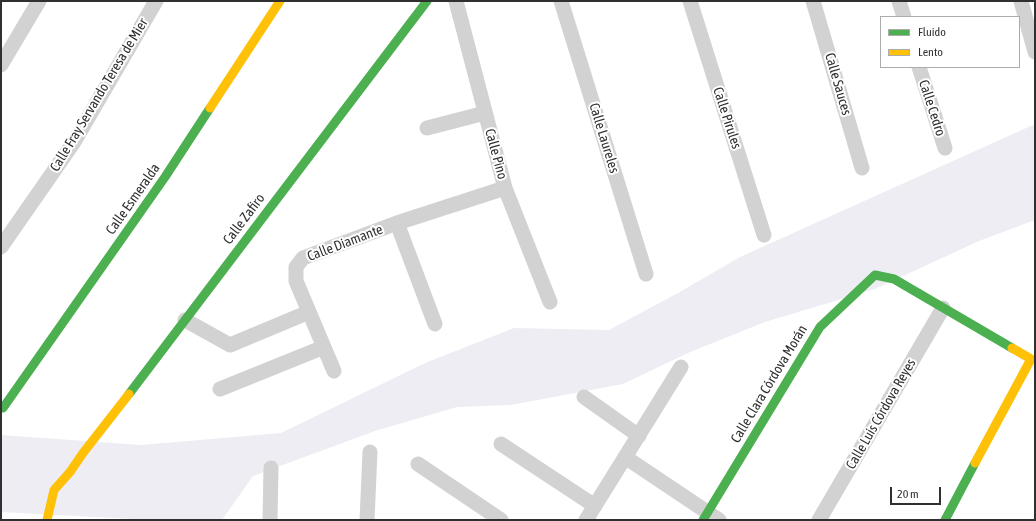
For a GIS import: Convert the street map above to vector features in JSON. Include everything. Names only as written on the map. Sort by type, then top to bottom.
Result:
[{"type":"street","points":[[1,65],[39,1]]},
{"type":"street","name":"Calle Fray Servando Teresa de Mier","points":[[1,247],[74,142],[156,1]]},
{"type":"street","name":"Calle Esmeralda","points":[[3,408],[165,177],[280,1]]},
{"type":"street","name":"Calle Zafiro","points":[[47,520],[54,490],[70,472],[427,1]]},
{"type":"street","name":"Calle Pino","points":[[456,1],[505,188],[550,302]]},
{"type":"street","name":"Calle Laureles","points":[[561,1],[646,274]]},
{"type":"street","name":"Calle Pirules","points":[[690,1],[764,235]]},
{"type":"street","name":"Calle Sauces","points":[[813,1],[862,168]]},
{"type":"street","points":[[898,1],[904,16]]},
{"type":"street","points":[[1021,1],[1035,52]]},
{"type":"street","name":"Calle Cedro","points":[[919,68],[945,148]]},
{"type":"street","points":[[427,128],[485,112]]},
{"type":"street","name":"Calle Diamante","points":[[334,371],[296,280],[296,267],[303,258],[397,223],[505,188]]},
{"type":"street","name":"Calle Diamante","points":[[397,223],[435,324]]},
{"type":"street","name":"Calle Clara Córdova Morán","points":[[710,518],[820,328],[875,275],[894,279],[943,308]]},
{"type":"street","points":[[943,308],[1031,359],[945,520]]},
{"type":"street","name":"Calle Luis Córdova Reyes","points":[[819,520],[943,308]]},
{"type":"street","points":[[185,320],[230,345],[309,312]]},
{"type":"street","points":[[220,390],[324,347]]},
{"type":"street","points":[[586,520],[681,368]]},
{"type":"street","points":[[584,397],[638,436]]},
{"type":"street","points":[[501,444],[594,506]]},
{"type":"street","points":[[367,520],[370,452]]},
{"type":"street","points":[[625,457],[710,518]]},
{"type":"street","points":[[418,464],[500,520]]},
{"type":"street","points":[[270,520],[271,468]]},
{"type":"shaded area","points":[[1035,124],[1035,220],[979,241],[875,289],[765,322],[688,353],[623,384],[511,405],[457,407],[375,431],[253,476],[222,520],[152,520],[1,512],[1,435],[141,445],[281,433],[425,363],[514,328],[609,330],[678,293],[740,257]]},
{"type":"traffic: fast","points":[[129,394],[427,1]]},
{"type":"traffic: fast","points":[[3,408],[165,177],[210,108]]},
{"type":"traffic: fast","points":[[703,520],[820,327],[875,275],[894,279],[1012,348]]},
{"type":"traffic: fast","points":[[945,520],[975,463]]},
{"type":"traffic: slow","points":[[210,108],[280,1]]},
{"type":"traffic: slow","points":[[975,463],[1031,359],[1012,348]]},
{"type":"traffic: slow","points":[[47,520],[54,490],[70,472],[129,394]]}]
